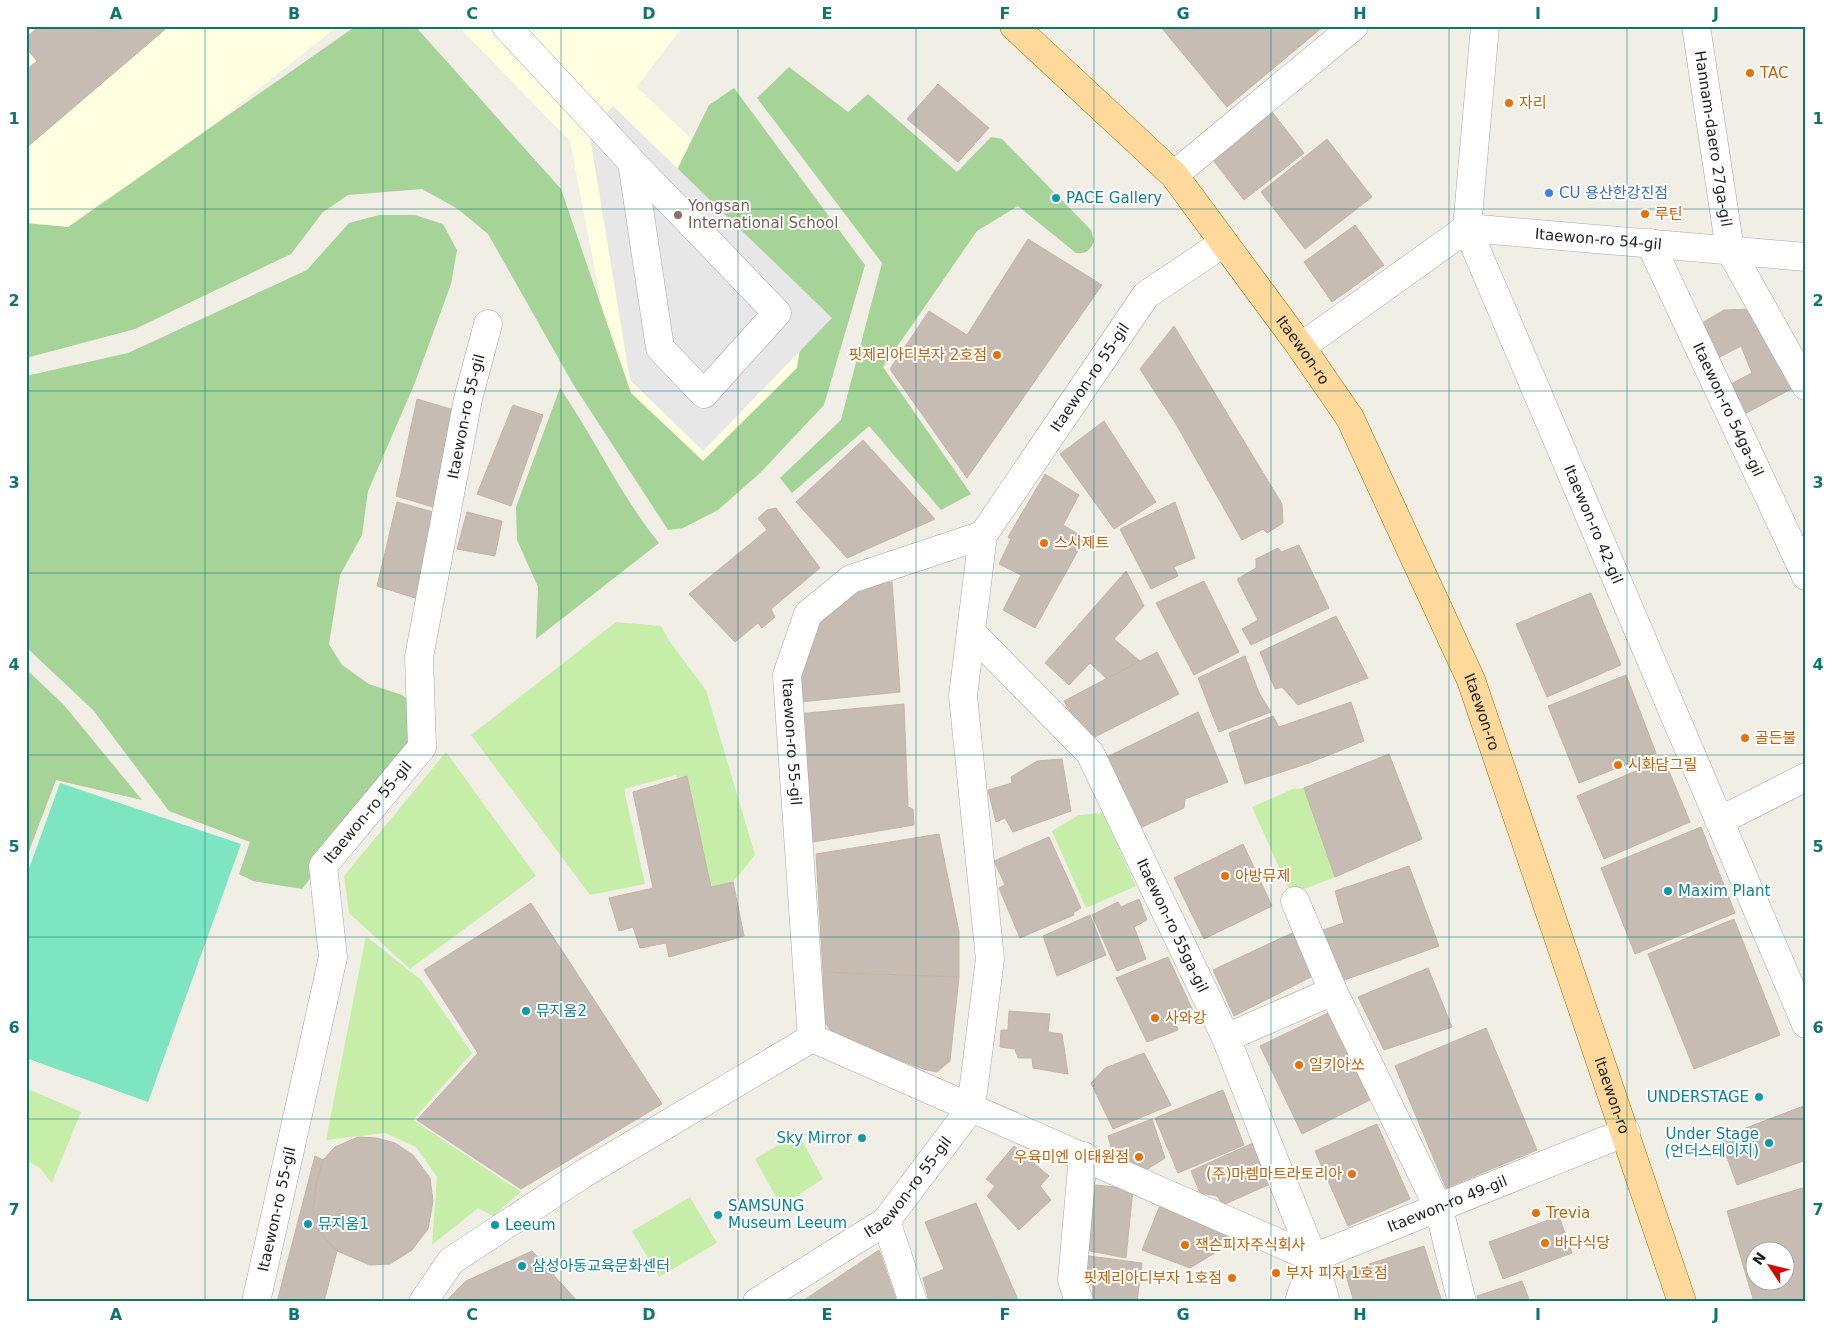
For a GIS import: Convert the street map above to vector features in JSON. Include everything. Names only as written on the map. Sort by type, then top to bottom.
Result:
[{"type":"main road","name":"Itaewon-ro","points":[[1014,26],[1174,176],[1222,244],[1301,347],[1350,418],[1471,680],[1626,1132],[1682,1302]]},
{"type":"street","points":[[506,26],[632,162],[777,312],[704,394],[660,348],[632,162]]},
{"type":"street","points":[[1174,176],[1354,26]]},
{"type":"street","points":[[1301,347],[1467,228],[1485,26]]},
{"type":"street","name":"Hannam-daero 27ga-gil","points":[[1696,26],[1730,250]]},
{"type":"street","name":"Itaewon-ro 54-gil","points":[[1467,228],[1806,257]]},
{"type":"street","name":"Itaewon-ro 42-gil","points":[[1467,228],[1806,1024]]},
{"type":"street","name":"Itaewon-ro 54ga-gil","points":[[1650,243],[1806,576]]},
{"type":"street","name":"Itaewon-ro 55-gil","points":[[758,1301],[886,1221],[970,1108],[990,959],[963,696],[983,535],[1146,295],[1222,244]]},
{"type":"street","points":[[1730,250],[1806,386]]},
{"type":"street","name":"Itaewon-ro 55-gil","points":[[256,1302],[333,957],[323,866],[422,747],[419,657],[468,398],[488,324]]},
{"type":"street","name":"Itaewon-ro 55-gil","points":[[812,1038],[787,675],[808,614],[851,578],[983,535]]},
{"type":"street","name":"Itaewon-ro 55ga-gil","points":[[971,632],[1090,753],[1226,1038],[1313,1258],[1326,1302]]},
{"type":"street","points":[[1720,821],[1806,777]]},
{"type":"street","points":[[1295,901],[1333,991],[1439,1208],[1462,1302]]},
{"type":"street","points":[[1226,1038],[1333,991]]},
{"type":"street","points":[[424,1302],[451,1261],[583,1174],[812,1038],[1313,1258],[1299,1302]]},
{"type":"street","name":"Itaewon-ro 49-gil","points":[[1313,1258],[1626,1132]]},
{"type":"street","points":[[1078,1302],[1072,1280],[1083,1156]]},
{"type":"street","points":[[886,1221],[913,1302]]},
{"type":"shaded area","points":[[26,26],[338,26],[68,240],[26,236]]},
{"type":"shaded area","name":"Yongsan International School","points":[[458,26],[683,26],[637,87],[849,289],[838,350],[693,492],[622,411],[570,141]]},
{"type":"shaded area","points":[[613,106],[832,318],[703,451],[630,380],[589,131]]},
{"type":"green space","points":[[356,26],[415,26],[561,189],[631,393],[703,461],[797,368],[804,323],[671,182],[709,105],[734,88],[865,265],[824,405],[760,473],[718,510],[683,528],[668,530],[573,384],[488,234],[458,209],[422,189],[348,195],[323,212],[291,254],[135,329],[26,358],[26,223],[68,227]]},
{"type":"green space","points":[[789,67],[848,112],[868,94],[957,172],[991,137],[1002,139],[1091,230],[1094,241],[1091,247],[1088,251],[1076,253],[1018,206],[977,231],[883,367],[971,494],[941,510],[869,426],[792,493],[780,478],[841,420],[882,263],[757,98]]},
{"type":"green space","points":[[379,215],[415,215],[443,224],[457,250],[451,284],[414,385],[368,491],[362,535],[340,575],[329,644],[342,665],[369,684],[402,695],[417,707],[412,748],[302,889],[253,881],[239,874],[250,842],[169,811],[93,710],[26,647],[26,376],[128,353],[307,270],[349,223]]},
{"type":"green space","points":[[560,388],[632,506],[659,543],[536,639],[538,587],[517,540],[516,507]]},
{"type":"green space","points":[[616,622],[661,626],[670,642],[706,690],[755,855],[733,882],[711,887],[687,776],[677,778],[676,775],[624,789],[645,884],[590,895],[471,735]]},
{"type":"green space","points":[[26,669],[64,705],[142,800],[56,780],[26,859]]},
{"type":"green space","points":[[446,752],[536,876],[410,969],[349,913],[344,876]]},
{"type":"green space","points":[[60,783],[241,844],[148,1102],[26,1058],[26,877]]},
{"type":"green space","points":[[1304,788],[1335,877],[1291,894],[1252,807],[1293,789]]},
{"type":"green space","points":[[1103,813],[1136,886],[1086,908],[1052,831],[1079,815]]},
{"type":"green space","points":[[366,936],[422,981],[472,1053],[413,1120],[521,1192],[493,1216],[478,1208],[432,1245],[437,1177],[416,1147],[385,1133],[326,1140]]},
{"type":"green space","points":[[26,1088],[81,1112],[52,1183],[40,1168],[26,1160]]},
{"type":"green space","points":[[798,1133],[823,1179],[781,1206],[755,1159]]},
{"type":"green space","points":[[690,1197],[717,1243],[659,1277],[632,1231]]},
{"type":"building","points":[[39,26],[169,26],[26,148],[26,70],[37,61],[26,48],[26,38]]},
{"type":"building","points":[[1160,26],[1324,26],[1227,107]]},
{"type":"building","points":[[938,84],[989,128],[958,162],[907,119]]},
{"type":"building","points":[[1266,104],[1304,153],[1244,200],[1206,151]]},
{"type":"building","points":[[1327,139],[1372,197],[1305,249],[1261,192]]},
{"type":"building","points":[[1355,225],[1384,265],[1332,302],[1304,262]]},
{"type":"building","points":[[1028,239],[1102,285],[967,478],[890,369],[929,311],[967,335]]},
{"type":"building","points":[[1754,309],[1793,388],[1739,417],[1725,387],[1752,373],[1741,346],[1714,360],[1697,326],[1724,310]]},
{"type":"building","points":[[1174,326],[1282,504],[1283,523],[1267,533],[1263,529],[1242,540],[1176,424],[1140,369]]},
{"type":"building","points":[[417,399],[454,410],[433,507],[396,496]]},
{"type":"building","points":[[513,405],[543,415],[511,506],[477,494]]},
{"type":"building","points":[[1104,421],[1156,502],[1114,529],[1060,454]]},
{"type":"building","points":[[863,440],[935,519],[847,558],[796,502]]},
{"type":"building","points":[[1045,474],[1079,495],[1063,525],[1085,538],[1035,628],[1003,610],[1021,575],[999,564],[1011,539],[1008,537]]},
{"type":"building","points":[[397,502],[437,513],[415,598],[377,586]]},
{"type":"building","points":[[1175,502],[1195,558],[1174,567],[1178,576],[1151,589],[1120,529]]},
{"type":"building","points":[[776,508],[820,568],[771,609],[775,617],[762,628],[758,623],[735,642],[689,594],[767,530],[758,518],[767,510]]},
{"type":"building","points":[[467,512],[502,521],[495,556],[457,549]]},
{"type":"building","points":[[1299,545],[1329,608],[1251,645],[1242,629],[1258,620],[1237,579],[1256,568],[1256,559],[1278,548],[1281,552]]},
{"type":"building","points":[[1126,571],[1144,606],[1114,639],[1140,661],[1107,679],[1090,663],[1069,685],[1045,663]]},
{"type":"building","points":[[1204,581],[1239,652],[1194,675],[1156,603]]},
{"type":"building","points":[[892,582],[900,692],[800,702],[797,667],[809,629],[854,584]]},
{"type":"building","points":[[1591,593],[1621,665],[1547,697],[1516,624]]},
{"type":"building","points":[[1336,616],[1368,678],[1298,705],[1282,687],[1275,689],[1260,652]]},
{"type":"building","points":[[1157,652],[1179,694],[1087,741],[1064,701]]},
{"type":"building","points":[[1245,656],[1259,693],[1271,712],[1219,732],[1198,678]]},
{"type":"building","points":[[1626,675],[1656,753],[1579,783],[1548,706]]},
{"type":"building","points":[[1351,702],[1364,741],[1309,763],[1245,784],[1229,733],[1273,716],[1279,727]]},
{"type":"building","points":[[904,704],[908,807],[913,809],[914,825],[813,842],[797,714]]},
{"type":"building","points":[[1198,712],[1228,782],[1185,799],[1184,808],[1140,828],[1105,758]]},
{"type":"building","points":[[1389,754],[1422,839],[1335,877],[1304,788]]},
{"type":"building","points":[[1062,759],[1071,811],[1013,832],[1005,818],[996,822],[988,790],[1012,783],[1011,777],[1037,761]]},
{"type":"building","points":[[1664,759],[1690,822],[1604,859],[1577,796]]},
{"type":"building","points":[[687,776],[711,887],[733,882],[744,936],[669,957],[666,943],[640,948],[633,927],[619,931],[609,898],[653,888],[633,792]]},
{"type":"building","name":"Maxim Plant","points":[[1701,827],[1735,913],[1635,954],[1601,868]]},
{"type":"building","points":[[939,834],[959,932],[959,977],[823,972],[816,854]]},
{"type":"building","points":[[1049,837],[1081,908],[1073,913],[1074,915],[1020,938],[999,888],[1005,885],[994,861]]},
{"type":"building","points":[[1243,844],[1272,906],[1204,939],[1174,878]]},
{"type":"building","points":[[1409,866],[1439,946],[1339,982],[1320,931],[1344,923],[1335,891]]},
{"type":"building","points":[[1139,899],[1147,920],[1134,927],[1146,959],[1117,971],[1092,915],[1118,902],[1121,907]]},
{"type":"building","name":"뮤지움2","points":[[531,903],[662,1104],[521,1189],[417,1120],[478,1053],[424,970]]},
{"type":"building","points":[[1090,915],[1106,955],[1057,976],[1043,936]]},
{"type":"building","points":[[1734,919],[1780,1035],[1694,1069],[1648,954]]},
{"type":"building","points":[[1292,933],[1313,976],[1234,1016],[1213,970]]},
{"type":"building","points":[[1168,957],[1193,1011],[1174,1020],[1178,1030],[1147,1042],[1116,978]]},
{"type":"building","points":[[1428,968],[1452,1027],[1384,1050],[1358,997]]},
{"type":"building","points":[[823,972],[959,977],[950,1061],[937,1072],[923,1069],[839,1037],[831,1031],[822,1018]]},
{"type":"building","points":[[1009,1011],[1050,1014],[1048,1032],[1062,1034],[1068,1074],[1033,1068],[1032,1058],[1018,1058],[1015,1049],[1000,1047],[1001,1030],[1008,1030]]},
{"type":"building","points":[[1330,1012],[1372,1099],[1302,1134],[1260,1046]]},
{"type":"building","points":[[1486,1028],[1537,1150],[1446,1188],[1395,1066]]},
{"type":"building","points":[[1144,1053],[1171,1105],[1113,1129],[1091,1083],[1105,1068]]},
{"type":"building","points":[[1223,1090],[1244,1145],[1178,1173],[1155,1118]]},
{"type":"building","points":[[1806,1105],[1806,1160],[1737,1185],[1720,1138]]},
{"type":"building","points":[[1152,1119],[1165,1158],[1143,1172],[1114,1159],[1108,1136]]},
{"type":"building","points":[[1377,1124],[1410,1199],[1348,1226],[1315,1151]]},
{"type":"building","points":[[358,1137],[377,1138],[395,1143],[413,1155],[430,1178],[433,1201],[428,1229],[412,1250],[390,1264],[370,1265],[337,1251],[323,1236],[313,1211],[316,1184],[323,1160],[335,1147]]},
{"type":"building","points":[[1253,1143],[1270,1184],[1223,1205],[1217,1196],[1200,1193],[1191,1171]]},
{"type":"building","points":[[1014,1146],[1049,1176],[1040,1186],[1051,1200],[1019,1230],[987,1196],[995,1186],[986,1179]]},
{"type":"building","name":"뮤지움1","points":[[315,1156],[323,1160],[316,1184],[313,1211],[323,1236],[337,1251],[324,1302],[277,1302]]},
{"type":"building","points":[[1086,1184],[1133,1189],[1126,1258],[1080,1249]]},
{"type":"building","points":[[1806,1187],[1806,1302],[1754,1302],[1750,1290],[1794,1290],[1794,1240],[1744,1240],[1744,1268],[1727,1211]]},
{"type":"building","points":[[1163,1198],[1231,1226],[1223,1248],[1190,1268],[1142,1250]]},
{"type":"building","points":[[976,1203],[1019,1302],[929,1302],[923,1278],[944,1269],[925,1222]]},
{"type":"building","points":[[1559,1216],[1572,1253],[1503,1279],[1489,1242]]},
{"type":"building","points":[[1424,1246],[1442,1302],[1354,1302],[1345,1272]]},
{"type":"building","points":[[879,1250],[897,1302],[801,1302]]},
{"type":"building","name":"삼성아동교육문화센터","points":[[532,1251],[578,1302],[445,1302],[466,1281]]},
{"type":"building","points":[[1081,1255],[1142,1263],[1137,1302],[1092,1302],[1093,1285],[1077,1282]]},
{"type":"building","points":[[1522,1281],[1530,1302],[1479,1302],[1477,1296]]},
{"type":"place","name":"TAC","points":[[1750,73]]},
{"type":"place","name":"자리","points":[[1509,103]]},
{"type":"place","name":"CU 용산한강진점","points":[[1549,193]]},
{"type":"place","name":"PACE Gallery","points":[[1056,198]]},
{"type":"place","name":"루틴","points":[[1645,214]]},
{"type":"place","name":"Yongsan International School","points":[[678,215]]},
{"type":"place","name":"핏제리아디부자 2호점","points":[[997,355]]},
{"type":"place","name":"스시제트","points":[[1044,543]]},
{"type":"place","name":"골든불","points":[[1745,738]]},
{"type":"place","name":"시화담그릴","points":[[1618,765]]},
{"type":"place","name":"아방뮤제","points":[[1225,876]]},
{"type":"place","name":"Maxim Plant","points":[[1668,891]]},
{"type":"place","name":"뮤지움2","points":[[526,1011]]},
{"type":"place","name":"사와강","points":[[1155,1018]]},
{"type":"place","name":"일키아쏘","points":[[1299,1065]]},
{"type":"place","name":"UNDERSTAGE","points":[[1759,1097]]},
{"type":"place","name":"Sky Mirror","points":[[862,1138]]},
{"type":"place","name":"Under Stage (언더스테이지)","points":[[1769,1143]]},
{"type":"place","name":"우육미엔 이태원점","points":[[1139,1157]]},
{"type":"place","name":"(주)마렘마트라토리아","points":[[1352,1174]]},
{"type":"place","name":"Trevia","points":[[1536,1213]]},
{"type":"place","name":"SAMSUNG Museum Leeum","points":[[718,1215]]},
{"type":"place","name":"뮤지움1","points":[[308,1224]]},
{"type":"place","name":"Leeum","points":[[495,1225]]},
{"type":"place","name":"바다식당","points":[[1545,1243]]},
{"type":"place","name":"잭슨피자주식회사","points":[[1185,1245]]},
{"type":"place","name":"삼성아동교육문화센터","points":[[522,1266]]},
{"type":"place","name":"부자 피자 1호점","points":[[1276,1273]]},
{"type":"place","name":"핏제리아디부자 1호점","points":[[1232,1278]]}]
